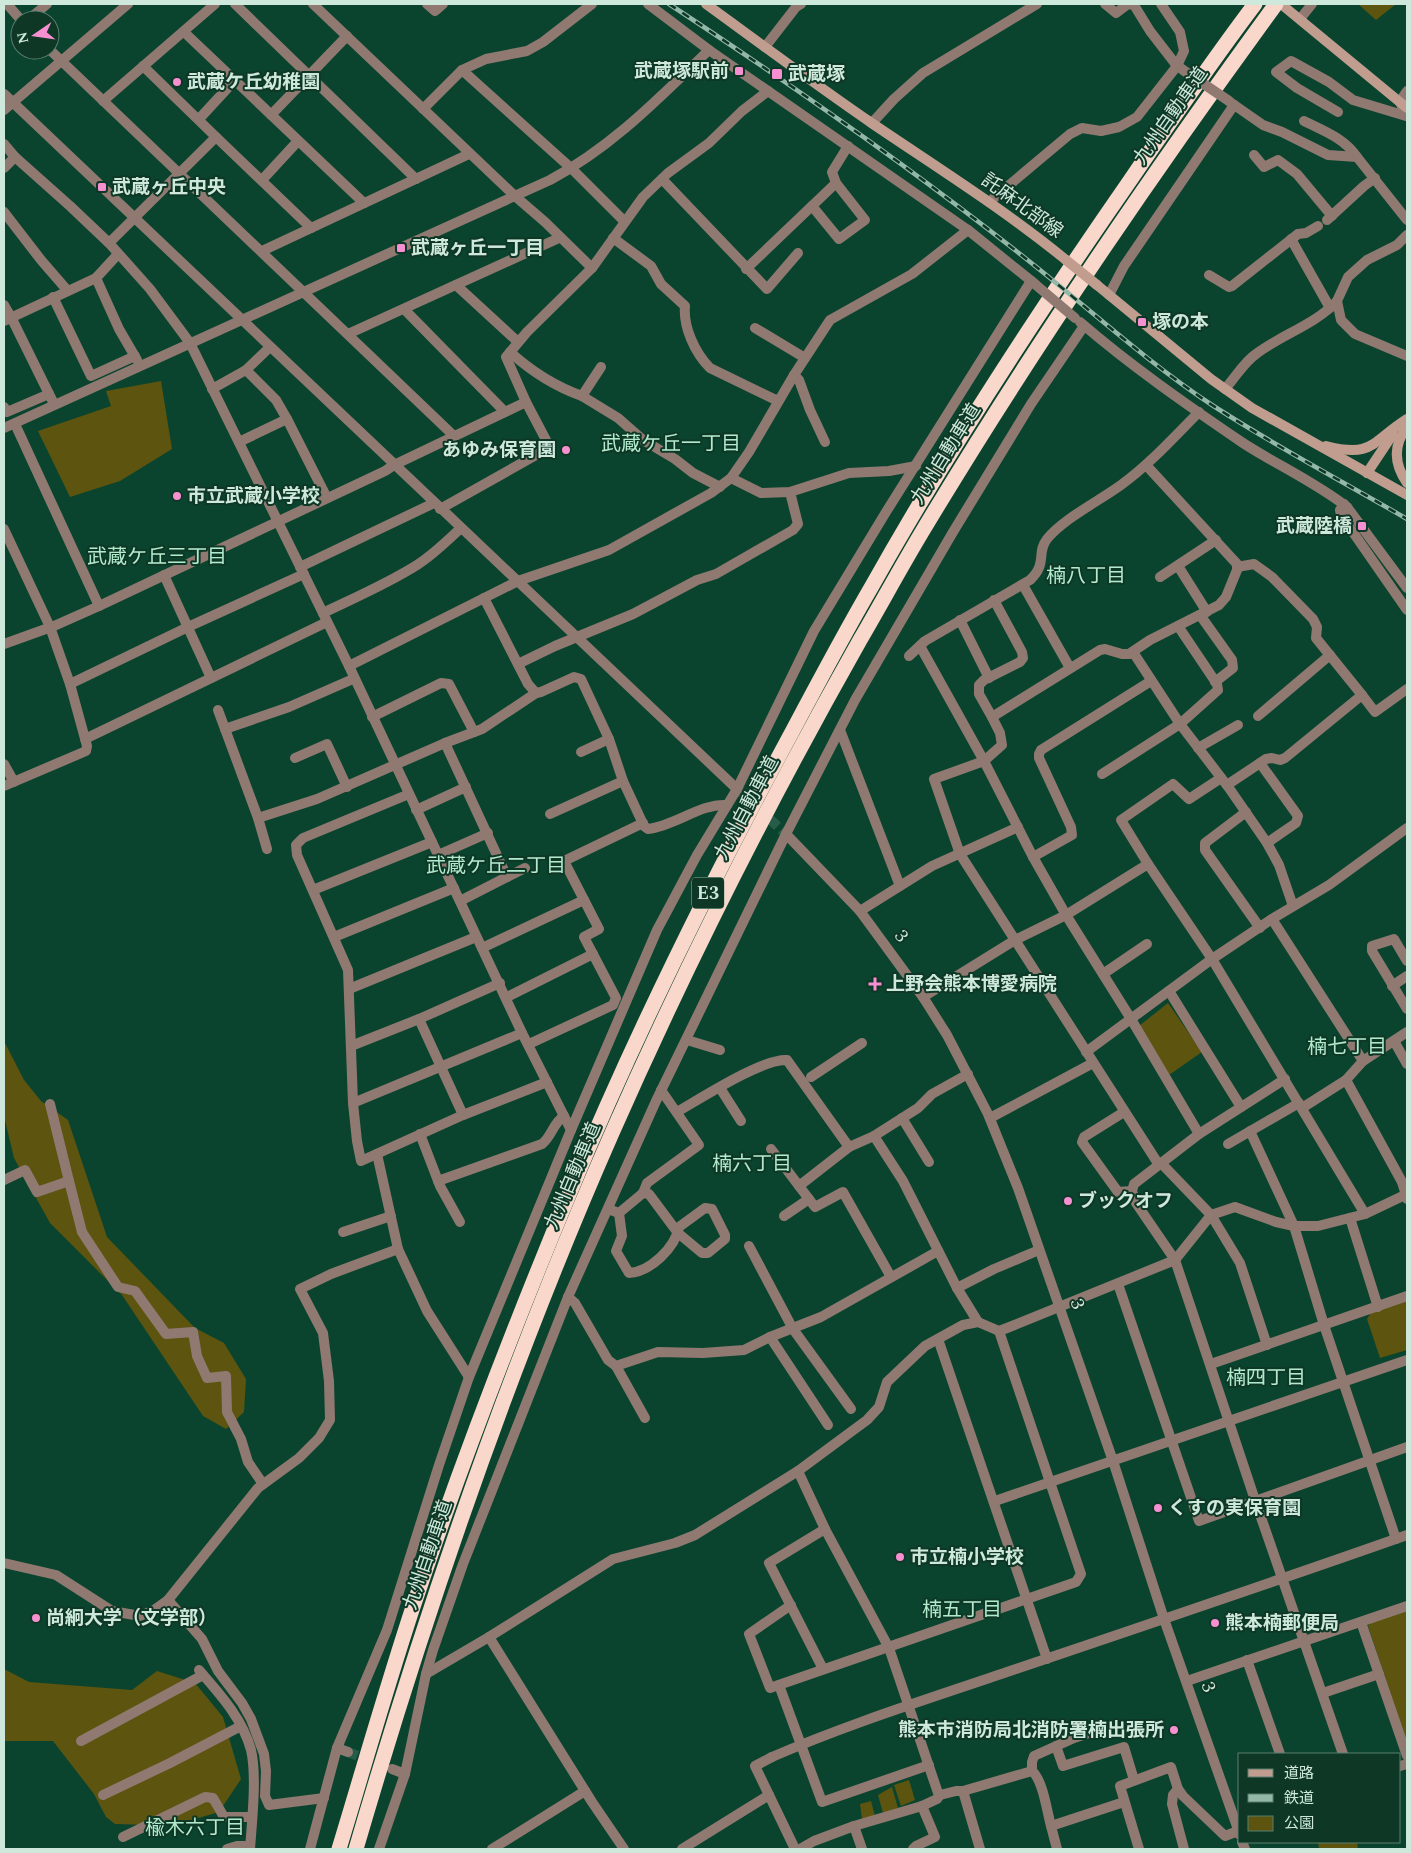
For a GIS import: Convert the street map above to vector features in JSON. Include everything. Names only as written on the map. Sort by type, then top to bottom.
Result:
[{"type":"highway","name":"九州自動車道","points":[[339,1849],[380,1708],[411,1614],[506,1352],[572,1187],[648,1018],[704,901],[818,682],[912,516],[1017,347],[1167,126],[1255,4]]},
{"type":"highway","name":"九州自動車道","points":[[356,1849],[393,1723],[450,1551],[517,1364],[611,1135],[716,910],[770,804],[925,526],[1035,350],[1207,98],[1276,4]]},
{"type":"main road","name":"託麻北部線","points":[[706,4],[872,123],[1039,238],[1225,389],[1252,408],[1367,473],[1388,440],[1407,419]]},
{"type":"main road","points":[[1281,4],[1405,111]]},
{"type":"main road","name":"託麻北部線","points":[[1312,443],[1341,450],[1357,451],[1369,448],[1391,429],[1407,419]]},
{"type":"main road","points":[[1407,427],[1401,434],[1396,452],[1399,470],[1407,483]]},
{"type":"main road","points":[[1367,473],[1407,495]]},
{"type":"street","points":[[4,110],[128,4]]},
{"type":"street","points":[[103,101],[215,4]]},
{"type":"street","points":[[235,4],[416,179]]},
{"type":"street","points":[[313,4],[469,154],[545,222],[559,238],[592,268]]},
{"type":"street","points":[[427,4],[435,11],[443,4]]},
{"type":"street","points":[[423,109],[462,70],[486,59],[527,51],[543,42],[592,4]]},
{"type":"street","points":[[648,4],[709,50],[968,230],[1164,389],[1244,443],[1320,487],[1345,505],[1407,588]]},
{"type":"street","points":[[765,47],[796,7],[801,4]]},
{"type":"street","points":[[872,123],[894,99],[923,73],[1037,4]]},
{"type":"street","points":[[1105,4],[1116,13],[1128,4],[1134,5],[1180,68],[1263,125],[1282,132],[1328,155],[1357,157]]},
{"type":"street","points":[[989,202],[1070,134],[1082,128],[1101,131],[1119,127],[1137,117],[1180,68],[1184,51],[1180,32],[1161,4]]},
{"type":"street","points":[[1300,19],[1312,4]]},
{"type":"street","points":[[184,32],[364,203]]},
{"type":"street","points":[[271,115],[347,36]]},
{"type":"street","points":[[4,428],[140,365],[242,321],[304,291],[516,197],[572,169],[636,120],[709,50]]},
{"type":"street","points":[[1338,112],[1297,88],[1276,72],[1291,61],[1329,82],[1354,100],[1405,111],[1407,91]]},
{"type":"street","points":[[62,62],[454,436]]},
{"type":"street","points":[[143,66],[312,228]]},
{"type":"street","points":[[462,70],[572,169],[624,222]]},
{"type":"street","points":[[199,119],[235,80]]},
{"type":"street","points":[[70,684],[437,506],[545,450],[546,440],[526,402],[506,357],[518,342],[592,268],[643,196],[662,179],[710,144],[742,112],[768,91]]},
{"type":"street","points":[[4,94],[736,789]]},
{"type":"street","points":[[1109,295],[1124,266],[1232,103]]},
{"type":"street","points":[[1304,121],[1338,138],[1350,147],[1407,220]]},
{"type":"street","points":[[108,243],[216,136]]},
{"type":"street","points":[[262,180],[298,141]]},
{"type":"street","points":[[4,144],[15,157],[108,243],[150,289],[190,343],[302,570],[476,937],[507,997],[522,1033],[571,1130]]},
{"type":"street","points":[[812,206],[839,239],[866,220],[836,183],[832,172],[848,146]]},
{"type":"street","points":[[262,251],[469,154]]},
{"type":"street","points":[[1254,155],[1264,167],[1278,160],[1297,174],[1326,221]]},
{"type":"street","points":[[4,168],[15,157]]},
{"type":"street","points":[[1208,275],[1229,287],[1232,286],[1298,234],[1306,232],[1326,221],[1375,178]]},
{"type":"street","points":[[662,179],[767,289],[798,253]]},
{"type":"street","points":[[746,269],[836,183]]},
{"type":"street","points":[[4,212],[67,290]]},
{"type":"street","points":[[348,666],[518,581],[609,550],[720,487],[731,478],[749,452],[794,375],[830,320],[912,274],[968,230]]},
{"type":"street","points":[[1225,389],[1254,355],[1334,305],[1348,277],[1367,260],[1397,245],[1407,234]]},
{"type":"street","points":[[348,334],[559,238]]},
{"type":"street","points":[[613,238],[651,266],[661,284],[685,306],[684,318],[696,348],[702,360],[710,368],[779,400]]},
{"type":"street","points":[[1291,239],[1334,305],[1341,320],[1356,334],[1407,356]]},
{"type":"street","points":[[8,319],[96,278],[118,254]]},
{"type":"street","points":[[96,278],[119,329],[140,365]]},
{"type":"street","points":[[310,1849],[338,1748],[387,1630],[469,1377],[571,1130],[657,930],[697,855],[736,789],[814,631],[950,408],[1034,283]]},
{"type":"street","points":[[456,285],[518,342]]},
{"type":"street","points":[[53,297],[92,376],[135,356]]},
{"type":"street","points":[[4,305],[8,319],[54,404]]},
{"type":"street","points":[[404,309],[505,412]]},
{"type":"street","points":[[380,1849],[405,1774],[426,1674],[463,1564],[568,1297],[661,1090],[786,834],[840,730],[953,532],[1031,404],[1084,326]]},
{"type":"street","points":[[755,328],[805,358]]},
{"type":"street","points":[[212,389],[246,370],[270,348]]},
{"type":"street","points":[[510,352],[526,367],[563,389],[582,396],[618,418],[643,440],[693,473],[720,487]]},
{"type":"street","points":[[582,396],[601,367]]},
{"type":"street","points":[[246,370],[276,400],[327,498]]},
{"type":"street","points":[[794,375],[799,380],[825,442]]},
{"type":"street","points":[[4,407],[7,412],[49,394]]},
{"type":"street","points":[[4,644],[99,606],[526,402]]},
{"type":"street","points":[[909,656],[925,641],[1022,584],[1039,571],[1047,539],[1064,524],[1121,485],[1146,465],[1199,412]]},
{"type":"street","points":[[239,442],[287,419]]},
{"type":"street","points":[[15,424],[99,606]]},
{"type":"street","points":[[992,717],[1100,650],[1105,648],[1122,654],[1132,652],[1150,640],[1204,614],[1219,605],[1226,597],[1237,567],[1235,560],[1146,465]]},
{"type":"street","points":[[731,478],[760,493],[790,492],[849,473],[889,471],[916,466]]},
{"type":"street","points":[[518,664],[554,646],[578,638],[633,614],[697,580],[716,574],[793,530],[798,524],[790,492]]},
{"type":"street","points":[[1345,505],[1340,510],[1341,515],[1407,610]]},
{"type":"street","points":[[85,739],[211,678],[325,618],[417,565],[434,553],[461,528]]},
{"type":"street","points":[[4,529],[50,627],[70,684],[87,746],[86,751],[4,786]]},
{"type":"street","points":[[1160,577],[1216,540]]},
{"type":"street","points":[[1237,567],[1254,564],[1272,577],[1293,597],[1316,622],[1316,638],[1375,712],[1407,689]]},
{"type":"street","points":[[1178,566],[1234,664],[1233,668],[1215,682]]},
{"type":"street","points":[[164,575],[211,678]]},
{"type":"street","points":[[1022,584],[1070,668]]},
{"type":"street","points":[[484,598],[528,684],[536,693]]},
{"type":"street","points":[[994,600],[1024,658],[981,683],[977,691],[992,717],[1000,734],[1002,744],[984,761],[934,778],[960,854],[1124,1112],[1160,1164],[1211,1215],[1240,1263],[1267,1345]]},
{"type":"street","points":[[960,620],[989,678]]},
{"type":"street","points":[[1102,774],[1180,724],[1217,691],[1218,686],[1178,626]]},
{"type":"street","points":[[920,646],[1066,915],[1131,1019],[1199,1134]]},
{"type":"street","points":[[1132,652],[1180,724],[1224,781],[1267,843],[1279,865],[1293,906]]},
{"type":"street","points":[[1258,716],[1330,655]]},
{"type":"street","points":[[258,818],[318,800],[490,725],[536,693],[574,677],[580,678],[609,740],[622,781],[643,823],[648,829],[659,828],[702,810],[727,805]]},
{"type":"street","points":[[225,729],[290,707],[353,679]]},
{"type":"street","points":[[1033,857],[1072,835],[1071,827],[1039,758],[1041,750],[1151,681]]},
{"type":"street","points":[[372,716],[441,683],[449,684],[474,732]]},
{"type":"street","points":[[1362,695],[1284,758],[1280,760],[1269,758],[1189,798],[1173,784],[1121,820],[1148,864],[1212,959],[1365,1214]]},
{"type":"street","points":[[218,710],[258,818],[267,849]]},
{"type":"street","points":[[1198,748],[1238,725]]},
{"type":"street","points":[[840,730],[900,886]]},
{"type":"street","points":[[581,752],[609,740]]},
{"type":"street","points":[[445,743],[507,877]]},
{"type":"street","points":[[295,758],[327,744],[347,787]]},
{"type":"street","points":[[1260,763],[1298,816],[1296,823],[1267,843]]},
{"type":"street","points":[[4,764],[14,782]]},
{"type":"street","points":[[550,814],[622,781]]},
{"type":"street","points":[[416,810],[466,788]]},
{"type":"street","points":[[409,794],[299,840],[296,845],[297,855],[348,970],[353,1103],[361,1161],[463,1115],[547,1082]]},
{"type":"street","points":[[1246,812],[1205,843],[1204,846],[1260,928]]},
{"type":"street","points":[[529,1044],[613,1005],[616,998],[584,936],[599,929],[564,861],[643,823]]},
{"type":"street","points":[[860,911],[932,866],[1018,827]]},
{"type":"street","points":[[1086,1052],[1212,959],[1329,884],[1407,828]]},
{"type":"street","points":[[438,855],[488,833]]},
{"type":"street","name":"3","points":[[786,834],[860,911],[923,997],[947,1035],[990,1118],[1018,1188],[1113,1461],[1164,1619],[1238,1826]]},
{"type":"street","points":[[312,890],[432,842]]},
{"type":"street","points":[[923,997],[1015,940],[1066,915],[1148,864]]},
{"type":"street","points":[[460,900],[525,868]]},
{"type":"street","points":[[334,937],[454,888]]},
{"type":"street","points":[[482,948],[584,900]]},
{"type":"street","points":[[1272,919],[1363,1061]]},
{"type":"street","points":[[349,989],[476,937]]},
{"type":"street","points":[[1407,961],[1394,939],[1372,946],[1372,951],[1407,1009]]},
{"type":"street","points":[[1103,974],[1147,944]]},
{"type":"street","points":[[507,997],[594,954]]},
{"type":"street","points":[[1392,986],[1407,976]]},
{"type":"street","points":[[351,1046],[419,1019],[500,983]]},
{"type":"street","points":[[1168,991],[1241,1107]]},
{"type":"street","points":[[419,1019],[463,1115]]},
{"type":"street","points":[[1228,1144],[1346,1080],[1363,1061],[1407,1032]]},
{"type":"street","points":[[353,1103],[522,1033]]},
{"type":"street","points":[[686,1040],[720,1050]]},
{"type":"street","points":[[1394,1041],[1407,1064]]},
{"type":"street","points":[[811,1077],[862,1043]]},
{"type":"street","points":[[677,1112],[757,1067],[787,1060],[849,1147]]},
{"type":"street","points":[[990,1118],[1093,1063]]},
{"type":"street","points":[[799,1186],[849,1147],[874,1136],[918,1108],[932,1094],[968,1074]]},
{"type":"street","points":[[1285,1078],[1199,1134],[1134,1184],[1132,1191],[1136,1202],[1175,1260],[1255,1500],[1343,1753]]},
{"type":"street","points":[[426,1674],[490,1637],[614,1559],[675,1543],[695,1535],[798,1472],[867,1420],[879,1407],[887,1382],[925,1346],[963,1325],[978,1322],[999,1331],[1175,1260],[1211,1215],[1235,1207],[1276,1222],[1294,1226],[1318,1226],[1365,1214],[1407,1196],[1402,1182],[1346,1080]]},
{"type":"street","points":[[720,1088],[741,1121]]},
{"type":"street","points":[[619,1213],[643,1193],[648,1183],[699,1145],[661,1090]]},
{"type":"street","points":[[50,1104],[82,1232],[118,1286],[135,1291],[166,1334],[192,1332],[197,1356],[207,1378],[226,1376],[227,1412],[241,1439],[248,1462],[263,1484]]},
{"type":"street","points":[[1124,1112],[1084,1137],[1082,1142],[1118,1192],[1132,1191]]},
{"type":"street","points":[[438,1181],[542,1144],[547,1140],[557,1121],[564,1116]]},
{"type":"street","points":[[902,1118],[929,1162]]},
{"type":"street","points":[[1250,1131],[1294,1226],[1324,1325],[1396,1539]]},
{"type":"street","points":[[420,1134],[438,1181],[460,1222]]},
{"type":"street","points":[[874,1136],[903,1181],[957,1288],[978,1322]]},
{"type":"street","points":[[771,1149],[815,1207],[843,1192],[891,1277]]},
{"type":"street","points":[[377,1154],[398,1249],[426,1311],[469,1377]]},
{"type":"street","points":[[4,1180],[25,1170],[38,1192],[69,1182]]},
{"type":"street","points":[[619,1213],[622,1236],[616,1251],[629,1273],[636,1272],[661,1259],[678,1233],[679,1227],[705,1208],[712,1209],[725,1235],[725,1239],[708,1253],[702,1253],[678,1233],[649,1194],[643,1193]]},
{"type":"street","points":[[784,1216],[809,1199]]},
{"type":"street","points":[[608,1209],[619,1213]]},
{"type":"street","points":[[343,1232],[391,1216]]},
{"type":"street","points":[[1350,1218],[1378,1307]]},
{"type":"street","points":[[749,1246],[794,1329],[851,1409]]},
{"type":"street","points":[[4,1563],[56,1575],[112,1611],[140,1616],[154,1610],[168,1600],[258,1488],[299,1458],[319,1438],[330,1420],[329,1381],[323,1333],[300,1288],[331,1274],[398,1249]]},
{"type":"street","points":[[957,1288],[994,1269],[1039,1250]]},
{"type":"street","points":[[616,1366],[658,1352],[703,1353],[744,1350],[770,1337],[821,1318],[938,1251]]},
{"type":"street","points":[[1118,1284],[1199,1520],[1407,1447]]},
{"type":"street","points":[[1211,1364],[1407,1296]]},
{"type":"street","points":[[568,1297],[575,1303],[608,1360],[616,1366],[645,1418]]},
{"type":"street","points":[[791,1605],[749,1634],[770,1688],[823,1668],[889,1648],[1076,1582],[1081,1574],[999,1331]]},
{"type":"street","points":[[770,1337],[828,1425]]},
{"type":"street","points":[[938,1339],[995,1501],[1026,1600],[1047,1659]]},
{"type":"street","points":[[995,1501],[1407,1360]]},
{"type":"street","points":[[798,1472],[825,1529],[889,1648],[938,1793],[940,1794]]},
{"type":"street","points":[[823,1668],[769,1563],[825,1529]]},
{"type":"street","points":[[795,1849],[755,1766],[800,1745],[908,1706],[1407,1535]]},
{"type":"street","points":[[168,1600],[202,1639],[218,1671],[242,1703],[251,1719],[264,1754],[266,1771],[265,1796],[268,1805],[324,1798]]},
{"type":"street","points":[[1187,1681],[1407,1606]]},
{"type":"street","points":[[1361,1622],[1407,1756]]},
{"type":"street","points":[[490,1637],[585,1791],[624,1849]]},
{"type":"street","points":[[1247,1660],[1280,1753]]},
{"type":"street","points":[[81,1741],[201,1672],[220,1695],[241,1726],[247,1738],[253,1765],[250,1848],[237,1846],[227,1849]]},
{"type":"street","points":[[1322,1693],[1379,1674]]},
{"type":"street","points":[[779,1685],[822,1802],[929,1765]]},
{"type":"street","points":[[103,1795],[241,1726]]},
{"type":"street","points":[[1057,1849],[1039,1783],[1036,1775],[1032,1772],[1034,1756],[1107,1727]]},
{"type":"street","points":[[1056,1746],[1063,1766],[1124,1747],[1134,1780]]},
{"type":"street","points":[[338,1748],[348,1752]]},
{"type":"street","points":[[1139,1849],[1120,1786],[1171,1767],[1178,1789],[1183,1796],[1225,1836],[1238,1830]]},
{"type":"street","points":[[392,1769],[405,1774]]},
{"type":"street","points":[[940,1794],[963,1791],[1032,1772]]},
{"type":"street","points":[[1178,1789],[1173,1795],[1172,1804],[1184,1849]]},
{"type":"street","points":[[492,1849],[585,1791]]},
{"type":"street","points":[[963,1791],[980,1849]]},
{"type":"street","points":[[800,1849],[814,1840],[922,1806],[937,1799],[940,1794]]},
{"type":"street","points":[[682,1849],[769,1795]]},
{"type":"street","points":[[123,1837],[205,1797],[213,1798],[224,1817],[252,1817]]},
{"type":"street","points":[[1051,1826],[1124,1802]]},
{"type":"street","points":[[913,1849],[935,1837],[922,1806]]},
{"type":"street","points":[[854,1826],[862,1849]]},
{"type":"green space","points":[[1358,4],[1396,4],[1376,20]]},
{"type":"green space","points":[[161,381],[172,449],[120,481],[70,497],[38,431],[111,406],[106,391]]},
{"type":"green space","points":[[1168,1003],[1202,1052],[1169,1075],[1139,1026]]},
{"type":"green space","points":[[4,1041],[24,1080],[41,1101],[68,1120],[107,1237],[195,1328],[224,1343],[246,1379],[244,1412],[226,1429],[203,1416],[122,1295],[50,1223],[14,1158],[4,1116]]},
{"type":"green space","points":[[1407,1299],[1407,1350],[1380,1358],[1367,1319],[1372,1311]]},
{"type":"green space","points":[[1407,1609],[1407,1743],[1368,1626],[1370,1622]]},
{"type":"green space","points":[[4,1669],[29,1682],[132,1690],[157,1671],[195,1683],[223,1717],[241,1779],[219,1812],[181,1823],[151,1825],[115,1824],[106,1817],[94,1794],[53,1741],[4,1741]]},
{"type":"green space","points":[[909,1780],[915,1800],[901,1806],[894,1785]]},
{"type":"green space","points":[[892,1787],[898,1808],[883,1813],[878,1795]]},
{"type":"green space","points":[[871,1801],[875,1816],[862,1819],[860,1804]]},
{"type":"green space","points":[[1318,1843],[1357,1843],[1358,1849],[1319,1849]]},
{"type":"tunnel","points":[[737,789],[786,834]]},
{"type":"tunnel","points":[[348,1752],[387,1767]]},
{"type":"railway","points":[[669,4],[803,94],[934,188],[1020,254],[1138,351],[1187,388],[1260,435],[1407,519]]},
{"type":"place","name":"武蔵塚駅前","points":[[739,71]]},
{"type":"place","name":"武蔵塚","points":[[777,74]]},
{"type":"place","name":"武蔵ケ丘幼稚園","points":[[177,82]]},
{"type":"place","name":"武蔵ヶ丘中央","points":[[102,187]]},
{"type":"place","name":"武蔵ヶ丘一丁目","points":[[401,248]]},
{"type":"place","name":"塚の本","points":[[1142,322]]},
{"type":"place","name":"あゆみ保育園","points":[[566,450]]},
{"type":"place","name":"市立武蔵小学校","points":[[177,496]]},
{"type":"place","name":"武蔵陸橋","points":[[1362,526]]},
{"type":"place","name":"上野会熊本博愛病院","points":[[875,984]]},
{"type":"place","name":"ブックオフ","points":[[1068,1201]]},
{"type":"place","name":"くすの実保育園","points":[[1158,1508]]},
{"type":"place","name":"市立楠小学校","points":[[900,1557]]},
{"type":"place","name":"尚絅大学（文学部）","points":[[36,1618]]},
{"type":"place","name":"熊本楠郵便局","points":[[1215,1623]]},
{"type":"place","name":"熊本市消防局北消防署楠出張所","points":[[1174,1730]]},
{"type":"district","name":"武蔵ケ丘一丁目","points":[[671,444]]},
{"type":"district","name":"武蔵ケ丘三丁目","points":[[157,557]]},
{"type":"district","name":"楠八丁目","points":[[1086,576]]},
{"type":"district","name":"武蔵ケ丘二丁目","points":[[496,866]]},
{"type":"district","name":"楠七丁目","points":[[1347,1047]]},
{"type":"district","name":"楠六丁目","points":[[752,1164]]},
{"type":"district","name":"楠四丁目","points":[[1266,1378]]},
{"type":"district","name":"楠五丁目","points":[[962,1610]]},
{"type":"district","name":"楡木六丁目","points":[[195,1828]]}]
